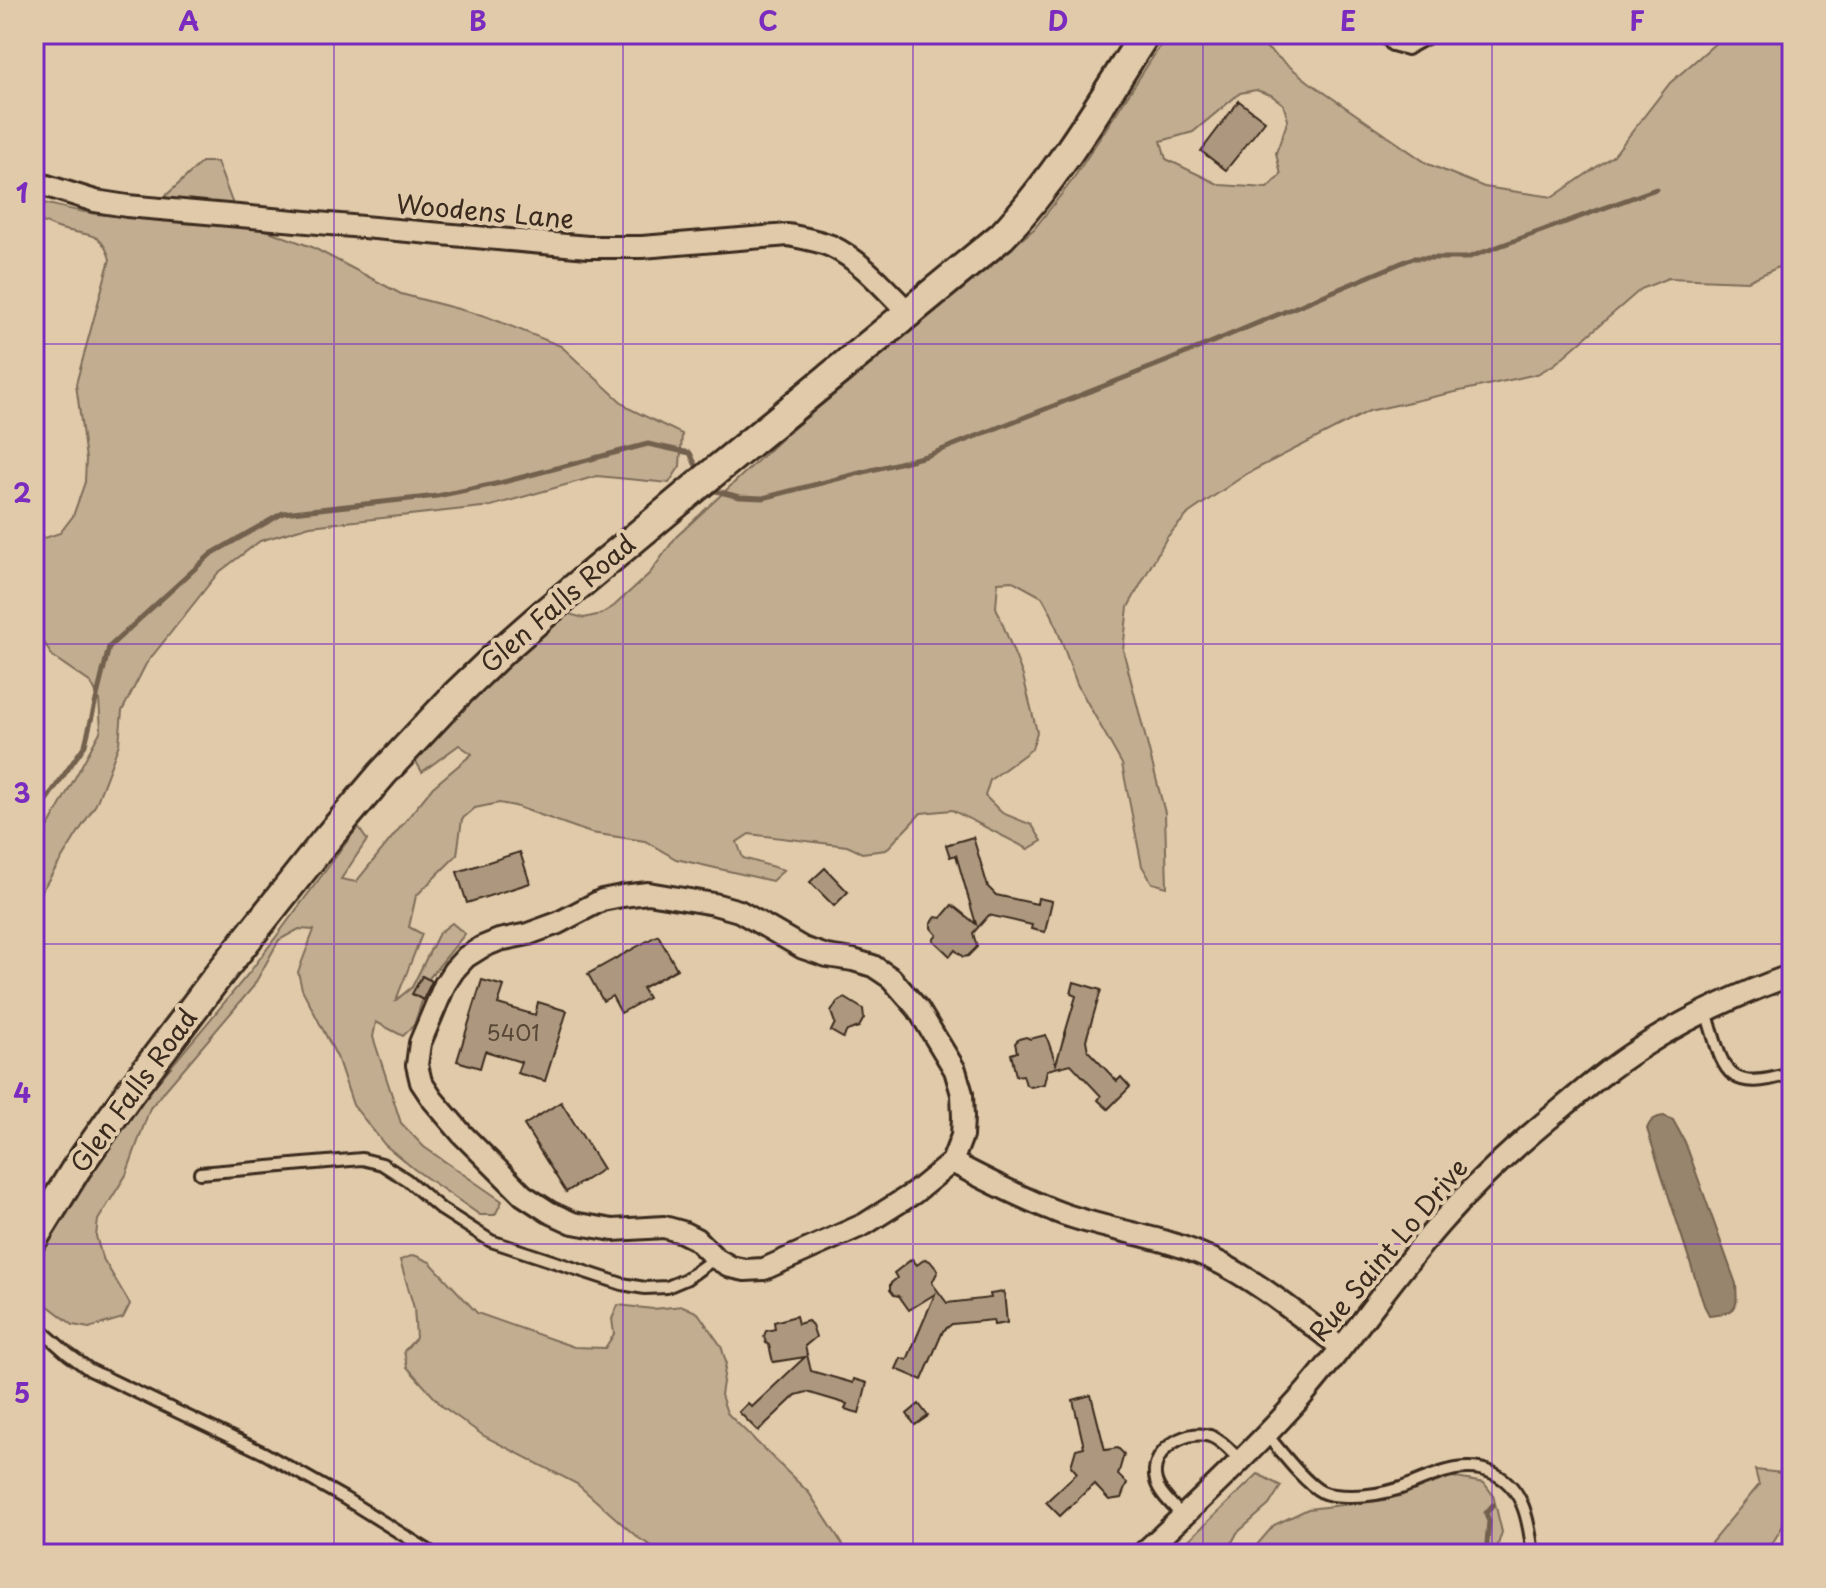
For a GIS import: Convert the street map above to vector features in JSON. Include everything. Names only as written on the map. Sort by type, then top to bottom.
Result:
[{"type":"street","name":"Glen Falls Road","points":[[34,1237],[76,1169],[208,988],[383,773],[504,649],[740,450],[1002,236],[1057,170],[1145,34]]},
{"type":"street","name":"Woodens Lane","points":[[34,182],[95,201],[127,206],[588,247],[642,247],[788,235],[832,247],[852,259],[908,312]]},
{"type":"street","points":[[648,893],[714,904],[739,911],[803,948],[873,966],[891,978],[918,1009],[955,1070],[962,1094],[963,1117],[962,1136],[952,1162],[914,1193],[865,1224],[764,1269],[731,1267],[715,1258],[696,1239],[673,1229],[613,1230],[573,1223],[523,1195],[433,1100],[421,1082],[417,1065],[420,1043],[454,970],[466,957],[482,947],[558,923],[602,900],[648,893]]},
{"type":"street","name":"Rue Saint Lo Drive","points":[[1142,1554],[1183,1517],[1303,1394],[1440,1223],[1481,1179],[1526,1138],[1593,1082],[1677,1026],[1706,1011],[1790,983]]},
{"type":"street","points":[[952,1162],[1064,1214],[1209,1257],[1240,1274],[1341,1347]]},
{"type":"lane","points":[[1383,34],[1392,45],[1407,49],[1434,34]]},
{"type":"lane","points":[[1706,1011],[1721,1059],[1733,1076],[1746,1082],[1767,1081],[1792,1073]]},
{"type":"lane","points":[[200,1173],[362,1159],[382,1164],[407,1180],[441,1209],[491,1241],[622,1284],[645,1288],[667,1287],[686,1279],[715,1258]]},
{"type":"lane","points":[[34,1324],[90,1370],[264,1453],[434,1554]]},
{"type":"lane","points":[[1266,1434],[1306,1480],[1322,1492],[1344,1496],[1372,1496],[1450,1470],[1472,1467],[1489,1470],[1514,1488],[1529,1527],[1533,1554]]},
{"type":"lane","points":[[1183,1517],[1157,1484],[1157,1465],[1166,1449],[1182,1437],[1207,1435],[1218,1440],[1240,1460]]},
{"type":"shaded area","points":[[1168,34],[1249,34],[1309,82],[1428,164],[1484,187],[1553,197],[1614,155],[1670,83],[1726,34],[1792,34],[1792,261],[1748,281],[1668,278],[1641,289],[1555,364],[1537,374],[1369,411],[1248,473],[1189,513],[1167,537],[1128,607],[1123,650],[1165,813],[1167,887],[1152,883],[1142,866],[1122,764],[1077,684],[1052,615],[1042,597],[1013,581],[998,582],[996,607],[1023,676],[1037,732],[1032,749],[990,780],[985,796],[1002,813],[1032,825],[1042,841],[1028,849],[952,810],[921,813],[886,850],[862,853],[847,846],[749,834],[737,842],[743,858],[784,870],[772,881],[676,859],[645,841],[591,833],[515,806],[499,803],[475,808],[462,819],[457,855],[416,896],[409,927],[422,934],[396,1000],[412,987],[439,933],[452,923],[465,934],[430,977],[414,1025],[403,1036],[376,1022],[373,1037],[401,1123],[424,1147],[502,1201],[495,1215],[480,1215],[414,1169],[385,1145],[353,1105],[337,1057],[302,989],[298,972],[314,930],[299,929],[279,940],[253,987],[150,1108],[126,1175],[98,1220],[96,1236],[102,1257],[130,1304],[123,1318],[89,1328],[73,1325],[34,1295],[34,1261],[129,1117],[249,973],[358,827],[367,840],[341,879],[356,882],[433,787],[472,754],[459,745],[422,772],[414,758],[553,621],[569,614],[584,618],[601,614],[614,606],[650,573],[676,537],[783,437],[1034,229],[1071,182]],"holes":[[[1256,90],[1271,95],[1283,104],[1288,120],[1276,153],[1281,175],[1267,188],[1220,185],[1166,159],[1161,141],[1193,132],[1240,93]]]},
{"type":"shaded area","points":[[202,162],[217,162],[235,210],[249,224],[312,247],[401,294],[485,316],[561,346],[628,408],[682,434],[680,466],[669,483],[597,476],[491,506],[310,526],[260,541],[218,573],[146,664],[122,711],[119,744],[96,804],[34,903],[34,853],[101,730],[99,699],[91,683],[52,656],[34,625],[34,531],[45,538],[60,533],[73,516],[85,482],[86,459],[76,384],[110,259],[103,244],[94,236],[61,229],[34,218],[34,201],[96,214],[128,215],[155,204]]},
{"type":"shaded area","points":[[1664,1116],[1673,1120],[1685,1142],[1736,1284],[1735,1305],[1725,1313],[1709,1315],[1704,1305],[1647,1129],[1653,1120]]},
{"type":"shaded area","points":[[414,1255],[430,1262],[477,1313],[574,1347],[605,1348],[614,1334],[612,1319],[618,1305],[653,1309],[683,1306],[698,1313],[721,1346],[726,1362],[721,1395],[727,1413],[809,1493],[849,1554],[664,1554],[637,1537],[577,1484],[484,1436],[442,1406],[407,1367],[404,1351],[416,1338],[414,1308],[400,1260]]},
{"type":"shaded area","points":[[1755,1470],[1791,1474],[1788,1517],[1766,1554],[1705,1554],[1759,1485]]},
{"type":"shaded area","points":[[1258,1474],[1281,1486],[1269,1505],[1237,1533],[1226,1554],[1174,1554]]},
{"type":"shaded area","points":[[1451,1477],[1484,1483],[1493,1495],[1502,1532],[1495,1554],[1249,1554],[1274,1525],[1308,1509],[1384,1500]]},
{"type":"building","points":[[1239,101],[1265,121],[1226,170],[1201,151]]},
{"type":"building","points":[[973,837],[988,887],[996,895],[1037,904],[1038,898],[1052,901],[1045,932],[1031,929],[1032,925],[989,915],[973,933],[977,947],[968,956],[963,957],[955,950],[950,956],[933,940],[937,935],[931,923],[936,917],[941,918],[952,905],[976,924],[956,855],[950,857],[946,845]]},
{"type":"building","points":[[520,852],[530,883],[467,903],[457,872]]},
{"type":"building","points":[[825,868],[848,892],[834,906],[810,882]]},
{"type":"building","points":[[658,935],[677,969],[642,988],[648,998],[621,1013],[612,996],[603,1001],[588,974]]},
{"type":"building","points":[[422,976],[432,981],[423,1000],[412,994]]},
{"type":"building","points":[[482,980],[504,986],[498,1004],[535,1015],[538,1002],[567,1011],[545,1081],[517,1073],[521,1062],[485,1051],[480,1068],[457,1061]]},
{"type":"building","points":[[1074,982],[1101,990],[1086,1040],[1088,1051],[1117,1081],[1121,1077],[1130,1087],[1108,1109],[1098,1100],[1101,1096],[1071,1064],[1047,1070],[1044,1084],[1031,1087],[1026,1085],[1023,1075],[1016,1076],[1011,1054],[1017,1052],[1015,1043],[1019,1039],[1046,1035],[1056,1064],[1076,996],[1071,994]]},
{"type":"building","points":[[845,998],[863,1009],[864,1018],[859,1027],[847,1031],[843,1038],[831,1031],[835,1023],[831,1012],[837,1002]]},
{"type":"building","points":[[561,1102],[603,1169],[566,1192],[524,1125]]},
{"type":"building","points":[[912,1259],[917,1265],[925,1259],[930,1261],[938,1271],[932,1283],[947,1303],[991,1298],[990,1294],[1004,1292],[1007,1323],[994,1325],[993,1320],[952,1324],[943,1331],[922,1380],[896,1369],[901,1358],[907,1360],[935,1294],[909,1310],[890,1290],[890,1284],[897,1278],[894,1273]]},
{"type":"building","points":[[796,1316],[798,1324],[808,1321],[812,1325],[816,1337],[805,1346],[811,1371],[853,1383],[854,1379],[867,1383],[859,1413],[845,1409],[847,1404],[807,1392],[796,1395],[758,1431],[739,1412],[748,1403],[752,1407],[805,1357],[773,1362],[764,1336],[766,1331],[775,1329],[774,1322]]},
{"type":"building","points":[[1091,1395],[1105,1450],[1118,1448],[1124,1454],[1118,1475],[1127,1483],[1121,1498],[1109,1500],[1094,1484],[1060,1516],[1046,1502],[1077,1473],[1071,1466],[1076,1449],[1084,1447],[1073,1400]]},
{"type":"building","points":[[919,1404],[928,1416],[915,1425],[907,1414]]},
{"type":"waterway","points":[[710,487],[740,497],[763,498],[926,456],[1167,361],[1413,258],[1467,258],[1656,189]]},
{"type":"waterway","points":[[34,822],[85,745],[109,647],[211,554],[283,513],[437,496],[500,483],[648,444],[690,453],[699,472]]},
{"type":"waterway","points":[[1486,1554],[1489,1521],[1486,1513],[1493,1505]]}]
